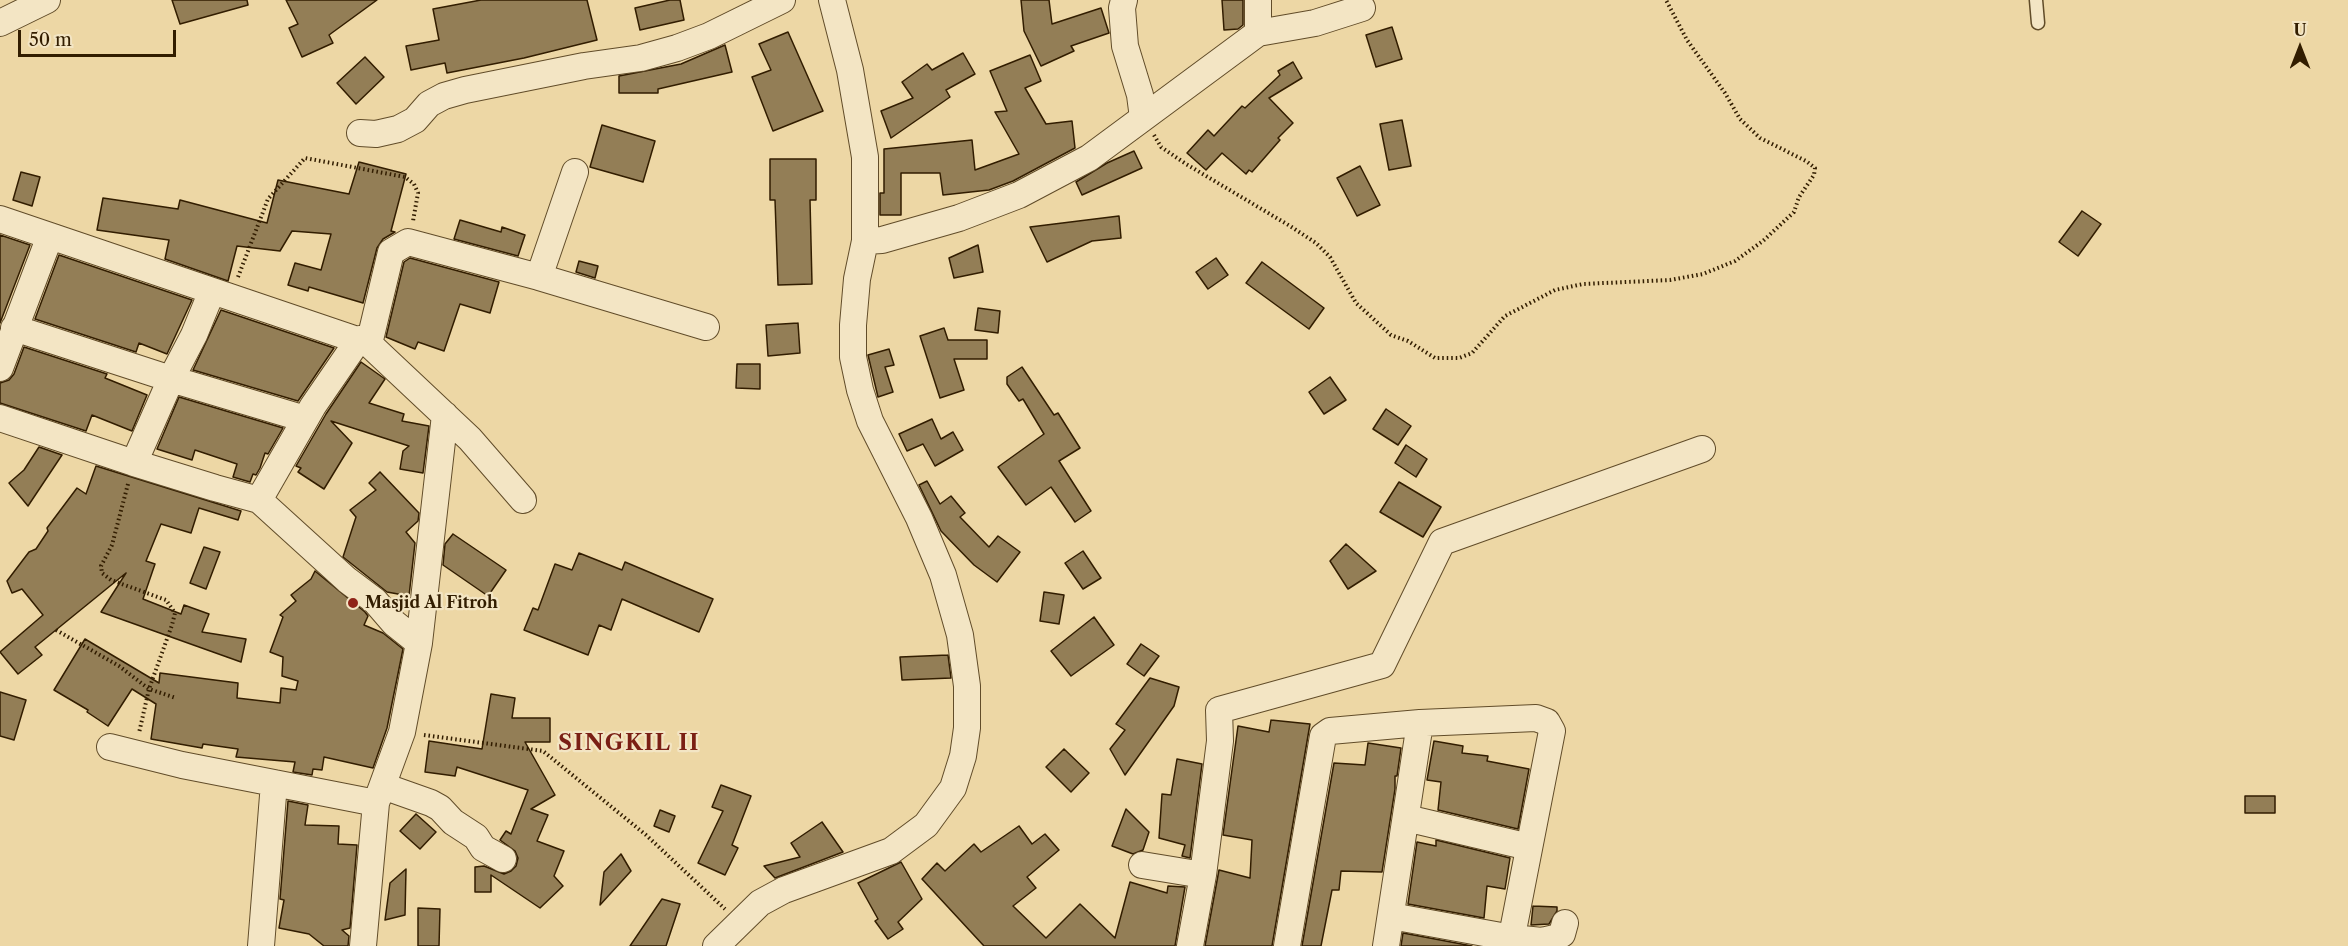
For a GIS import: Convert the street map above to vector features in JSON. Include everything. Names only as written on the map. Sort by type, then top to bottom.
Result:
[{"type":"street","points":[[0,22],[47,0]]},
{"type":"street","points":[[360,133],[376,134],[398,129],[414,120],[429,104],[444,96],[465,90],[584,66],[641,58],[677,48],[709,36],[782,0]]},
{"type":"street","points":[[716,946],[760,903],[784,890],[891,851],[926,825],[953,788],[963,756],[967,728],[967,686],[960,635],[943,575],[919,518],[870,421],[855,368],[853,325],[864,241],[865,157],[850,70],[832,0]]},
{"type":"street","points":[[1124,0],[1122,8],[1125,46],[1140,96],[1143,118]]},
{"type":"street","points":[[1258,0],[1258,33]]},
{"type":"street","points":[[864,241],[882,240],[959,218],[1019,195],[1089,158],[1258,33],[1315,23],[1362,8]]},
{"type":"street","points":[[539,277],[575,172]]},
{"type":"street","points":[[0,219],[364,341],[470,439],[523,500]]},
{"type":"street","points":[[0,368],[50,236]]},
{"type":"street","points":[[259,500],[305,419],[364,341],[391,252],[408,242],[539,277],[706,327]]},
{"type":"street","points":[[134,463],[171,379],[194,335],[221,293]]},
{"type":"street","points":[[14,328],[171,379],[305,419]]},
{"type":"street","points":[[363,946],[380,795],[402,732],[419,643],[445,415]]},
{"type":"street","points":[[0,418],[134,463],[259,500],[347,580],[375,601],[394,623],[419,643]]},
{"type":"street","points":[[1190,946],[1203,875],[1220,741],[1219,710],[1382,665],[1442,542],[1702,449]]},
{"type":"street","points":[[1287,946],[1323,736],[1330,731],[1420,723],[1536,718],[1547,722],[1552,731],[1511,942]]},
{"type":"street","points":[[1386,946],[1420,723]]},
{"type":"street","points":[[110,747],[182,765],[274,783],[431,803],[440,808],[453,822],[476,837],[483,848],[503,859]]},
{"type":"street","points":[[261,946],[274,783]]},
{"type":"street","points":[[1406,818],[1529,847]]},
{"type":"street","points":[[1142,865],[1203,875]]},
{"type":"street","points":[[1391,916],[1511,942],[1542,941],[1555,938],[1562,934],[1565,923]]},
{"type":"lane","points":[[2036,0],[2038,23]]},
{"type":"path","points":[[1143,118],[1161,147],[1316,243],[1330,257],[1356,303],[1391,335],[1408,341],[1435,358],[1460,358],[1472,353],[1505,316],[1555,290],[1583,284],[1670,280],[1703,274],[1735,261],[1763,241],[1794,212],[1802,193],[1814,175],[1815,168],[1806,160],[1760,138],[1740,119],[1725,93],[1687,40],[1666,0]]},
{"type":"path","points":[[221,293],[268,199],[305,158],[405,177],[414,184],[418,193],[408,242]]},
{"type":"path","points":[[134,463],[112,545],[101,566],[102,573],[111,580],[166,600],[175,613],[148,689],[136,753]]},
{"type":"path","points":[[56,630],[119,666],[148,689],[176,698]]},
{"type":"path","points":[[402,732],[543,751],[646,835],[738,922]]},
{"type":"building","points":[[172,0],[247,0],[248,5],[180,24]]},
{"type":"building","points":[[286,0],[377,0],[329,35],[333,43],[302,57],[289,28],[298,24]]},
{"type":"building","points":[[481,0],[587,0],[597,40],[524,58],[447,73],[445,63],[411,70],[406,46],[439,40],[433,9]]},
{"type":"building","points":[[680,0],[684,20],[640,30],[635,8]]},
{"type":"building","points":[[1021,0],[1049,0],[1052,24],[1101,8],[1109,33],[1071,46],[1074,51],[1041,66],[1024,31]]},
{"type":"building","points":[[1222,0],[1243,0],[1243,25],[1238,29],[1224,30]]},
{"type":"building","points":[[1392,27],[1402,59],[1376,67],[1366,35]]},
{"type":"building","points":[[788,32],[823,111],[773,131],[752,77],[771,70],[759,44]]},
{"type":"building","points":[[725,45],[732,72],[658,89],[658,93],[619,93],[619,76],[681,64]]},
{"type":"building","points":[[963,53],[975,74],[946,90],[950,97],[891,138],[881,111],[913,98],[902,82],[927,64],[932,70]]},
{"type":"building","points":[[1030,55],[1041,81],[1025,88],[1046,124],[1072,121],[1075,148],[1013,181],[989,190],[943,195],[940,173],[901,173],[901,215],[880,215],[880,193],[884,193],[884,149],[972,140],[975,170],[1019,154],[995,112],[1007,111],[990,71]]},
{"type":"building","points":[[365,57],[384,77],[356,104],[337,83]]},
{"type":"building","points":[[1293,62],[1302,78],[1269,98],[1293,123],[1278,138],[1280,140],[1252,172],[1249,170],[1246,174],[1222,153],[1206,170],[1187,153],[1208,130],[1214,136],[1242,106],[1245,108],[1280,75],[1278,71]]},
{"type":"building","points":[[1402,120],[1411,166],[1389,170],[1380,124]]},
{"type":"building","points":[[602,125],[655,141],[643,182],[590,167]]},
{"type":"building","points":[[1134,151],[1142,168],[1082,195],[1076,182],[1107,163]]},
{"type":"building","points":[[770,159],[816,159],[816,200],[810,200],[812,284],[778,285],[775,200],[770,200]]},
{"type":"building","points":[[359,162],[406,174],[391,231],[395,232],[383,239],[377,248],[363,303],[309,287],[308,291],[288,285],[295,263],[321,270],[331,234],[292,231],[280,251],[237,246],[228,281],[165,259],[169,240],[97,230],[103,198],[178,209],[180,200],[267,223],[278,180],[349,194]]},
{"type":"building","points":[[1360,166],[1380,205],[1357,216],[1337,178]]},
{"type":"building","points":[[21,172],[40,177],[32,206],[13,200]]},
{"type":"building","points":[[2082,211],[2101,224],[2078,256],[2059,242]]},
{"type":"building","points":[[1119,216],[1121,238],[1092,241],[1047,262],[1030,227]]},
{"type":"building","points":[[460,220],[501,232],[502,227],[525,235],[518,256],[454,239]]},
{"type":"building","points":[[0,235],[30,245],[0,323]]},
{"type":"building","points":[[978,245],[983,272],[954,278],[949,258]]},
{"type":"building","points":[[59,255],[192,300],[167,354],[139,343],[136,352],[35,319]]},
{"type":"building","points":[[410,258],[499,282],[490,313],[460,304],[444,351],[418,342],[415,349],[386,337],[404,262]]},
{"type":"building","points":[[1216,258],[1228,275],[1208,289],[1196,272]]},
{"type":"building","points":[[579,261],[598,266],[595,278],[576,272]]},
{"type":"building","points":[[1262,262],[1324,308],[1309,329],[1246,283]]},
{"type":"building","points":[[978,308],[1000,311],[998,333],[975,330]]},
{"type":"building","points":[[221,310],[334,348],[298,401],[193,370]]},
{"type":"building","points":[[798,323],[800,353],[768,356],[766,325]]},
{"type":"building","points":[[944,328],[948,340],[987,340],[987,359],[954,359],[964,390],[940,398],[920,336]]},
{"type":"building","points":[[24,347],[107,374],[105,378],[147,395],[132,431],[92,415],[86,431],[0,403],[0,383],[9,380],[14,374]]},
{"type":"building","points":[[889,349],[894,365],[885,367],[893,392],[878,397],[868,355]]},
{"type":"building","points":[[361,362],[385,379],[369,403],[404,414],[402,421],[429,426],[423,473],[400,469],[403,451],[409,446],[331,421],[352,443],[324,489],[298,472],[301,468],[296,466],[326,414]]},
{"type":"building","points":[[737,364],[760,364],[760,389],[736,388]]},
{"type":"building","points":[[1022,367],[1054,415],[1058,413],[1080,448],[1059,461],[1091,511],[1075,522],[1051,487],[1026,505],[998,467],[1044,434],[1023,399],[1019,401],[1007,384],[1007,377]]},
{"type":"building","points":[[1330,377],[1346,400],[1324,414],[1309,392]]},
{"type":"building","points":[[179,397],[283,428],[268,454],[265,453],[260,468],[256,475],[253,474],[250,482],[233,477],[237,464],[195,450],[192,460],[157,449]]},
{"type":"building","points":[[1386,409],[1411,426],[1398,445],[1373,429]]},
{"type":"building","points":[[932,419],[941,439],[953,432],[963,450],[935,466],[923,444],[907,451],[899,434]]},
{"type":"building","points":[[1406,445],[1427,459],[1416,477],[1395,463]]},
{"type":"building","points":[[39,447],[62,455],[28,506],[9,483],[24,470]]},
{"type":"building","points":[[96,466],[241,511],[238,520],[199,508],[191,533],[161,524],[146,561],[155,564],[143,599],[181,614],[184,605],[209,614],[202,632],[246,639],[241,662],[101,612],[126,573],[35,647],[42,655],[18,674],[0,652],[43,615],[22,589],[12,593],[7,581],[29,552],[36,549],[48,531],[47,528],[77,488],[86,494]]},
{"type":"building","points":[[380,472],[419,513],[418,521],[406,532],[415,543],[409,596],[387,592],[343,557],[356,517],[350,510],[376,490],[369,483]]},
{"type":"building","points":[[927,481],[940,504],[951,496],[965,513],[960,517],[989,547],[998,536],[1020,552],[997,582],[974,565],[941,531],[919,485]]},
{"type":"building","points":[[1399,482],[1441,507],[1423,537],[1380,512]]},
{"type":"building","points":[[453,534],[506,570],[488,596],[443,565],[445,544]]},
{"type":"building","points":[[1346,544],[1376,571],[1348,589],[1330,561]]},
{"type":"building","points":[[204,547],[220,552],[206,589],[190,583]]},
{"type":"building","points":[[1083,551],[1101,578],[1083,589],[1065,563]]},
{"type":"building","points":[[579,553],[622,570],[625,562],[713,599],[699,632],[622,599],[611,630],[599,625],[588,655],[524,630],[533,608],[538,610],[555,564],[572,570]]},
{"type":"building","points":[[315,571],[365,612],[368,616],[364,625],[383,633],[403,649],[387,728],[373,768],[324,757],[322,770],[313,769],[312,775],[293,772],[295,762],[236,757],[238,749],[203,744],[202,748],[151,739],[156,704],[132,689],[108,726],[87,712],[88,710],[54,690],[85,639],[159,683],[160,673],[238,683],[237,698],[280,703],[281,688],[296,690],[298,681],[282,676],[283,657],[270,652],[283,617],[280,615],[296,601],[291,595],[311,579]]},
{"type":"building","points":[[1044,592],[1064,595],[1059,624],[1040,621]]},
{"type":"building","points":[[1094,617],[1114,645],[1071,676],[1051,651]]},
{"type":"building","points":[[1141,644],[1159,656],[1144,676],[1127,664]]},
{"type":"building","points":[[948,655],[951,678],[902,680],[900,657]]},
{"type":"building","points":[[1150,678],[1179,687],[1174,706],[1125,775],[1110,749],[1125,730],[1116,724]]},
{"type":"building","points":[[0,692],[26,700],[14,740],[0,736]]},
{"type":"building","points":[[491,694],[515,698],[512,718],[550,718],[550,742],[525,742],[555,795],[531,809],[548,815],[537,841],[564,851],[554,876],[563,886],[540,908],[491,875],[491,892],[475,892],[475,867],[484,866],[504,874],[516,866],[518,858],[515,851],[500,840],[506,831],[511,834],[528,790],[457,767],[455,776],[425,772],[429,741],[482,749]]},
{"type":"building","points":[[1271,720],[1310,724],[1272,946],[1205,946],[1219,870],[1250,878],[1252,840],[1223,835],[1238,726],[1269,732]]},
{"type":"building","points":[[1434,741],[1463,746],[1462,753],[1488,756],[1487,761],[1529,769],[1518,829],[1438,810],[1441,782],[1427,780]]},
{"type":"building","points":[[1368,743],[1401,748],[1382,872],[1341,871],[1339,890],[1332,890],[1321,946],[1302,946],[1334,763],[1365,765]]},
{"type":"building","points":[[1064,749],[1089,773],[1071,792],[1046,767]]},
{"type":"building","points":[[1177,759],[1202,764],[1190,858],[1182,856],[1185,845],[1159,838],[1162,794],[1171,795]]},
{"type":"building","points":[[721,785],[751,796],[732,845],[738,848],[725,875],[698,863],[723,811],[712,807]]},
{"type":"building","points":[[2245,796],[2275,796],[2275,813],[2245,813]]},
{"type":"building","points":[[288,801],[308,805],[305,825],[339,826],[338,844],[357,845],[350,928],[342,930],[349,936],[348,946],[324,946],[309,934],[279,928],[284,900],[280,899]]},
{"type":"building","points":[[1126,809],[1149,832],[1143,850],[1133,854],[1112,846]]},
{"type":"building","points":[[660,810],[675,816],[669,832],[654,826]]},
{"type":"building","points":[[416,814],[436,832],[420,849],[400,831]]},
{"type":"building","points":[[822,822],[843,852],[775,878],[764,866],[800,857],[791,843]]},
{"type":"building","points":[[1019,826],[1032,844],[1045,834],[1059,850],[1027,877],[1036,888],[1013,906],[1046,938],[1080,904],[1115,938],[1130,882],[1167,893],[1168,886],[1185,887],[1175,946],[984,946],[922,879],[937,863],[945,871],[974,844],[981,852]]},
{"type":"building","points":[[1436,840],[1510,858],[1505,889],[1487,886],[1484,918],[1408,904],[1417,842],[1436,846]]},
{"type":"building","points":[[621,854],[631,871],[600,905],[604,872]]},
{"type":"building","points":[[901,862],[922,899],[898,922],[903,929],[888,939],[875,921],[878,919],[858,883]]},
{"type":"building","points":[[406,869],[405,915],[385,920],[390,883]]},
{"type":"building","points":[[662,899],[680,904],[666,946],[630,946]]},
{"type":"building","points":[[1533,906],[1557,907],[1557,911],[1549,924],[1531,925]]},
{"type":"building","points":[[418,908],[440,909],[439,946],[418,946]]},
{"type":"building","points":[[1403,933],[1472,946],[1401,946]]},
{"type":"place","name":"Masjid Al Fitroh","points":[[353,603]]},
{"type":"district","name":"SINGKIL II","points":[[629,744]]}]
